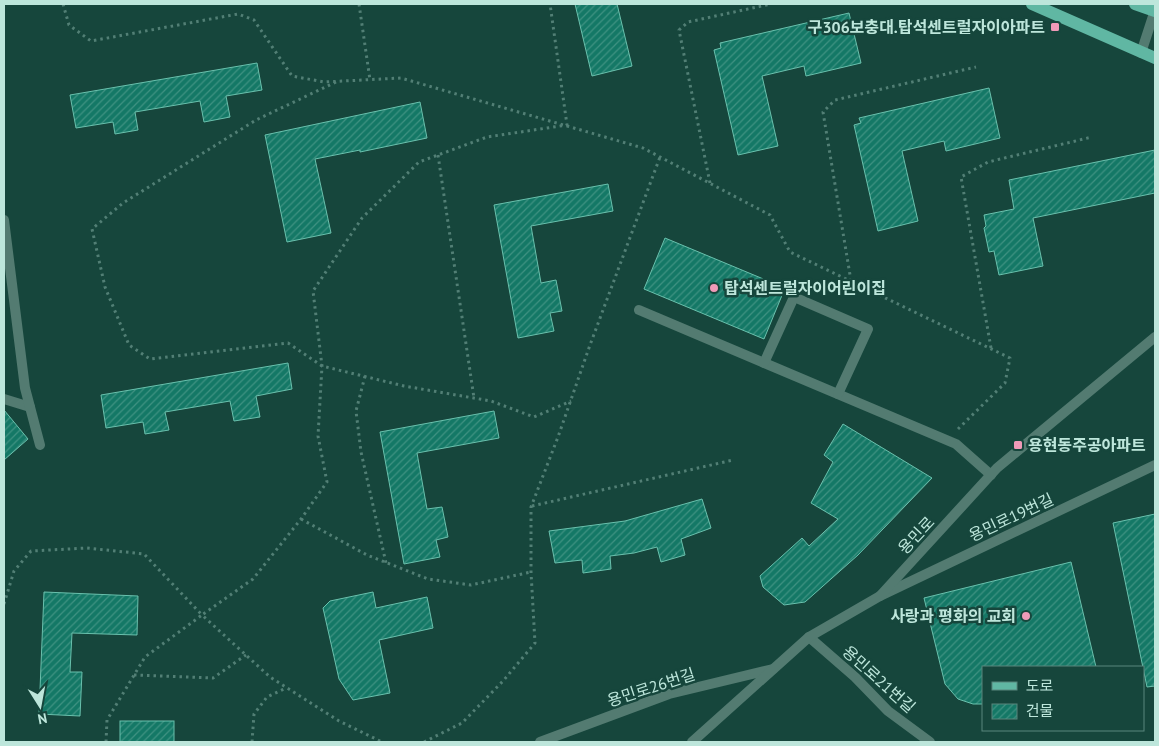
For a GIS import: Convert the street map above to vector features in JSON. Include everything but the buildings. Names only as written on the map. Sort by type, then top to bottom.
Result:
[{"type":"main road","points":[[1032,4],[1155,58]]},
{"type":"main road","points":[[1135,4],[1155,11]]},
{"type":"street","points":[[1141,53],[1155,11]]},
{"type":"street","points":[[4,220],[25,388],[40,445]]},
{"type":"street","points":[[764,362],[794,297],[868,329],[838,394]]},
{"type":"street","points":[[639,310],[956,444],[991,475]]},
{"type":"street","name":"용민로","points":[[692,742],[809,637],[880,596],[997,468],[1155,337]]},
{"type":"street","points":[[4,399],[30,408]]},
{"type":"street","name":"용민로19번길","points":[[880,596],[1155,465]]},
{"type":"street","name":"용민로21번길","points":[[809,637],[855,678],[888,711],[930,742]]},
{"type":"street","name":"용민로26번길","points":[[540,742],[669,694],[773,669]]},
{"type":"path","points":[[64,4],[69,25],[91,41],[238,14],[254,20],[292,76],[324,82],[401,78],[643,148],[770,215],[790,252],[1010,358],[1005,382],[947,440]]},
{"type":"path","points":[[359,4],[370,80]]},
{"type":"path","points":[[550,4],[567,125]]},
{"type":"path","points":[[710,183],[679,30],[688,22],[771,4]]},
{"type":"path","points":[[851,281],[823,112],[835,100],[976,67]]},
{"type":"path","points":[[338,81],[256,120],[123,203],[92,229],[105,287],[129,345],[150,359],[288,343],[322,366],[404,386],[491,401],[534,417],[571,401]]},
{"type":"path","points":[[106,742],[107,720],[145,657],[253,579],[301,519],[327,482],[318,436],[322,366],[313,290],[362,218],[419,162],[487,137],[567,125]]},
{"type":"path","points":[[991,348],[961,177],[988,162],[1092,137]]},
{"type":"path","points":[[438,155],[474,398]]},
{"type":"path","points":[[424,742],[462,723],[535,643],[531,572],[531,507],[660,157]]},
{"type":"path","points":[[365,376],[356,411],[361,452],[386,563]]},
{"type":"path","points":[[531,507],[733,460]]},
{"type":"path","points":[[301,519],[367,555],[428,579],[471,584],[531,572]]},
{"type":"path","points":[[4,604],[14,572],[31,551],[87,548],[144,554],[202,615],[270,677],[339,721],[382,742]]},
{"type":"path","points":[[134,675],[213,678],[246,655]]},
{"type":"path","points":[[252,742],[254,714],[268,697],[287,688]]},
{"type":"place","name":"구306보충대.탑석센트럴자이아파트","points":[[1055,27]]},
{"type":"place","name":"탑석센트럴자이어린이집","points":[[714,288]]},
{"type":"place","name":"용현동주공아파트","points":[[1018,445]]},
{"type":"place","name":"사랑과 평화의 교회","points":[[1026,616]]}]
